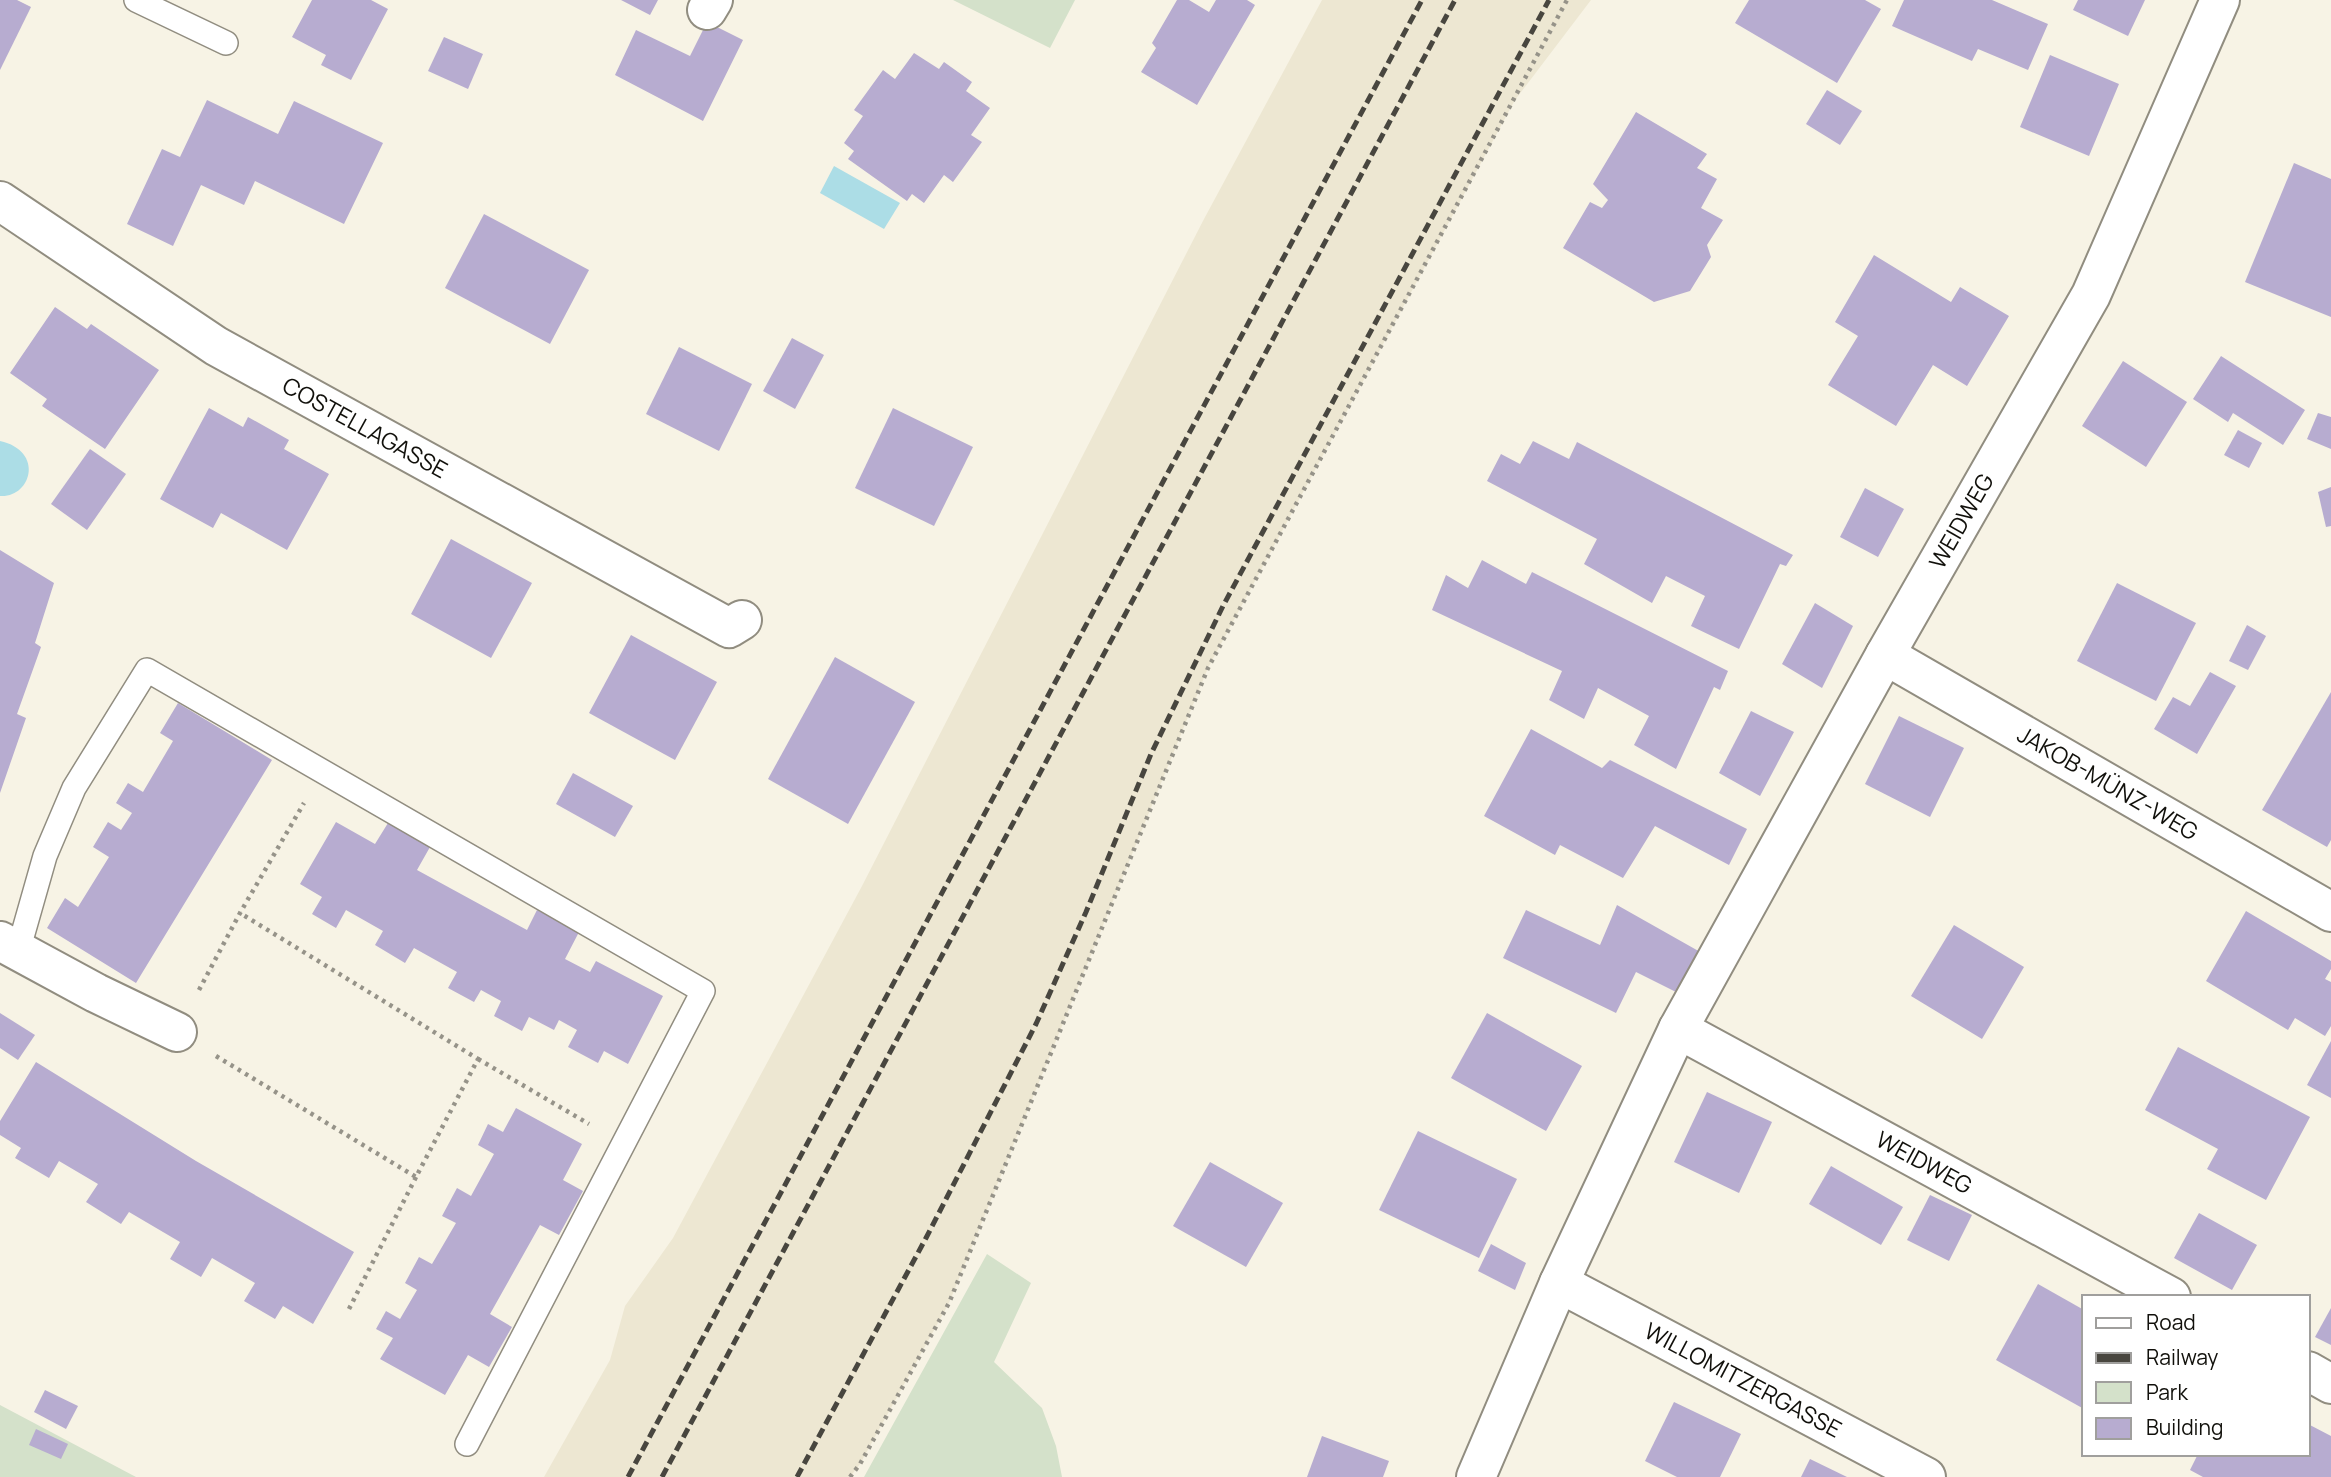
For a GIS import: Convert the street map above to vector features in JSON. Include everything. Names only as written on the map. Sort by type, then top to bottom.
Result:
[{"type":"street","name":"WEIDWEG","points":[[1476,1477],[1559,1283],[1678,1029],[1885,655],[2091,295],[2220,0]]},
{"type":"street","name":"COSTELLAGASSE","points":[[0,201],[216,346],[729,628],[742,620]]},
{"type":"street","name":"JAKOB-MÜNZ-WEG","points":[[1885,655],[2331,912]]},
{"type":"street","points":[[9,946],[96,993],[177,1032]]},
{"type":"street","name":"WEIDWEG","points":[[1678,1029],[2167,1295]]},
{"type":"street","name":"WILLOMITZERGASSE","points":[[1559,1283],[1926,1477]]},
{"type":"street","points":[[2310,1372],[2331,1384]]},
{"type":"lane","points":[[136,0],[226,43]]},
{"type":"lane","points":[[9,946],[74,788],[147,670],[703,991],[467,1444]]},
{"type":"path","points":[[850,1477],[860,1464],[949,1303],[1208,668],[1567,0]]},
{"type":"path","points":[[310,793],[240,914],[177,1032],[416,1177]]},
{"type":"path","points":[[240,914],[622,1143]]},
{"type":"path","points":[[349,1309],[478,1059]]},
{"type":"shaded area","points":[[1322,0],[1591,0],[1515,100],[1208,668],[949,1303],[860,1464],[850,1477],[544,1477],[610,1360],[625,1306],[673,1238],[862,886],[1204,219]]},
{"type":"green space","points":[[953,0],[1075,0],[1050,48]]},
{"type":"green space","points":[[987,1254],[1031,1283],[994,1362],[1042,1408],[1056,1446],[1062,1477],[864,1477]]},
{"type":"green space","points":[[0,1405],[136,1477],[0,1477]]},
{"type":"water","points":[[834,166],[900,203],[884,229],[820,193]]},
{"type":"water","points":[[0,441],[14,446],[28,463],[25,482],[11,495],[0,496]]},
{"type":"building","points":[[0,0],[17,0],[31,7],[0,70]]},
{"type":"building","points":[[312,0],[371,0],[388,9],[351,80],[321,65],[326,55],[292,37]]},
{"type":"building","points":[[621,0],[658,0],[650,15]]},
{"type":"building","points":[[1177,0],[1189,0],[1209,12],[1216,0],[1247,0],[1255,5],[1197,105],[1141,72],[1156,48],[1152,43]]},
{"type":"building","points":[[1749,0],[1865,0],[1881,9],[1837,83],[1735,23]]},
{"type":"building","points":[[1904,0],[1992,0],[2048,24],[2028,70],[1978,49],[1972,61],[1892,26]]},
{"type":"building","points":[[2078,0],[2145,0],[2128,36],[2073,10]]},
{"type":"building","points":[[707,22],[743,40],[703,121],[615,75],[636,30],[690,56]]},
{"type":"building","points":[[444,37],[483,54],[468,89],[428,71]]},
{"type":"building","points":[[914,53],[939,69],[944,62],[972,82],[966,91],[990,108],[971,135],[982,142],[953,182],[944,175],[924,203],[912,194],[907,201],[848,159],[854,151],[844,143],[863,116],[854,110],[883,70],[895,79]]},
{"type":"building","points":[[2050,55],[2119,84],[2089,156],[2020,127]]},
{"type":"building","points":[[1827,90],[1862,111],[1840,145],[1806,124]]},
{"type":"building","points":[[207,100],[278,134],[294,101],[383,143],[344,224],[255,181],[244,205],[201,185],[173,246],[127,224],[162,149],[180,157]]},
{"type":"building","points":[[1636,112],[1707,154],[1697,168],[1717,179],[1701,208],[1723,220],[1707,245],[1711,257],[1690,291],[1654,302],[1563,248],[1590,202],[1602,208],[1608,200],[1593,184]]},
{"type":"building","points":[[2294,163],[2331,179],[2331,317],[2245,282]]},
{"type":"building","points":[[484,214],[589,270],[550,344],[445,288]]},
{"type":"building","points":[[1874,255],[1951,302],[1960,287],[2009,316],[1967,386],[1933,365],[1896,426],[1828,385],[1858,336],[1835,322]]},
{"type":"building","points":[[55,307],[87,329],[91,324],[159,370],[105,449],[42,406],[47,399],[10,373]]},
{"type":"building","points":[[792,338],[824,355],[795,409],[763,391]]},
{"type":"building","points":[[679,347],[752,384],[719,451],[646,414]]},
{"type":"building","points":[[2221,356],[2305,410],[2283,445],[2233,413],[2228,422],[2193,399]]},
{"type":"building","points":[[2123,361],[2187,402],[2146,467],[2082,426]]},
{"type":"building","points":[[209,408],[243,427],[248,417],[289,440],[284,449],[329,474],[287,550],[221,513],[213,528],[160,499]]},
{"type":"building","points":[[893,408],[973,447],[934,526],[855,488]]},
{"type":"building","points":[[2318,413],[2331,417],[2331,449],[2307,439]]},
{"type":"building","points":[[2238,430],[2262,443],[2249,468],[2224,455]]},
{"type":"building","points":[[1533,441],[1569,459],[1577,442],[1793,555],[1786,566],[1780,564],[1739,649],[1691,626],[1705,596],[1666,576],[1652,603],[1584,564],[1597,539],[1487,481],[1501,454],[1520,464]]},
{"type":"building","points":[[90,449],[126,474],[87,530],[51,504]]},
{"type":"building","points":[[2331,487],[2331,526],[2326,527],[2318,492]]},
{"type":"building","points":[[1865,488],[1904,509],[1878,557],[1840,537]]},
{"type":"building","points":[[451,539],[532,583],[491,658],[411,614]]},
{"type":"building","points":[[0,550],[54,583],[35,643],[41,647],[17,714],[26,718],[0,793]]},
{"type":"building","points":[[1482,560],[1526,584],[1532,572],[1728,671],[1720,690],[1714,687],[1676,769],[1634,745],[1649,716],[1598,688],[1584,719],[1549,700],[1562,671],[1432,610],[1446,575],[1468,588]]},
{"type":"building","points":[[2117,583],[2196,623],[2156,701],[2077,661]]},
{"type":"building","points":[[1815,603],[1853,626],[1822,688],[1782,664]]},
{"type":"building","points":[[2247,625],[2266,636],[2248,670],[2229,661]]},
{"type":"building","points":[[631,635],[717,682],[675,760],[589,713]]},
{"type":"building","points":[[835,657],[915,702],[848,824],[768,779]]},
{"type":"building","points":[[2210,672],[2236,686],[2197,754],[2154,729],[2173,697],[2190,706]]},
{"type":"building","points":[[2331,692],[2331,840],[2327,847],[2262,810]]},
{"type":"building","points":[[178,703],[272,760],[136,983],[47,928],[65,898],[78,907],[109,857],[93,847],[108,822],[121,830],[132,813],[116,803],[128,783],[143,792],[173,741],[160,733]]},
{"type":"building","points":[[1751,711],[1794,732],[1760,796],[1719,773]]},
{"type":"building","points":[[1899,716],[1964,748],[1930,817],[1865,784]]},
{"type":"building","points":[[1531,729],[1602,768],[1610,760],[1747,829],[1729,865],[1655,826],[1623,878],[1560,845],[1555,855],[1484,816]]},
{"type":"building","points":[[573,773],[633,806],[615,837],[556,804]]},
{"type":"building","points":[[336,822],[375,844],[388,823],[430,847],[417,870],[527,930],[537,910],[579,932],[565,959],[590,972],[596,961],[663,996],[628,1064],[604,1051],[598,1063],[568,1047],[577,1030],[559,1020],[554,1030],[529,1017],[522,1031],[494,1016],[501,1001],[481,990],[474,1002],[448,988],[457,972],[414,948],[405,963],[375,945],[383,931],[346,910],[336,928],[312,914],[322,897],[300,884]]},
{"type":"building","points":[[1617,905],[1702,953],[1676,992],[1636,972],[1616,1013],[1503,958],[1526,910],[1600,945]]},
{"type":"building","points":[[2246,911],[2331,961],[2331,969],[2325,979],[2331,982],[2331,1026],[2325,1036],[2295,1018],[2288,1030],[2206,981]]},
{"type":"building","points":[[1954,925],[2024,967],[1982,1039],[1911,996]]},
{"type":"building","points":[[0,1013],[35,1035],[18,1060],[0,1048]]},
{"type":"building","points":[[1487,1013],[1582,1066],[1546,1131],[1451,1078]]},
{"type":"building","points":[[2331,1041],[2331,1098],[2307,1085]]},
{"type":"building","points":[[2178,1047],[2310,1117],[2266,1200],[2207,1169],[2218,1149],[2145,1110]]},
{"type":"building","points":[[36,1062],[196,1161],[354,1252],[313,1324],[283,1306],[275,1319],[244,1301],[255,1283],[212,1258],[201,1277],[170,1259],[180,1242],[129,1212],[121,1224],[86,1202],[98,1184],[59,1161],[49,1178],[15,1158],[21,1148],[0,1135],[0,1121]]},
{"type":"building","points":[[1707,1092],[1772,1122],[1739,1193],[1674,1162]]},
{"type":"building","points":[[516,1108],[582,1144],[563,1180],[583,1191],[559,1235],[540,1225],[490,1314],[512,1327],[489,1367],[468,1355],[445,1395],[380,1359],[393,1338],[376,1329],[386,1311],[400,1319],[417,1290],[405,1283],[419,1257],[432,1264],[456,1223],[442,1216],[457,1188],[471,1196],[494,1154],[478,1145],[488,1124],[503,1132]]},
{"type":"building","points":[[1418,1131],[1517,1179],[1479,1258],[1379,1210]]},
{"type":"building","points":[[1210,1162],[1283,1203],[1246,1267],[1173,1226]]},
{"type":"building","points":[[1831,1166],[1903,1207],[1881,1245],[1809,1204]]},
{"type":"building","points":[[1930,1195],[1972,1215],[1949,1261],[1907,1240]]},
{"type":"building","points":[[2199,1213],[2257,1245],[2232,1290],[2174,1258]]},
{"type":"building","points":[[1491,1244],[1526,1263],[1515,1290],[1478,1271]]},
{"type":"building","points":[[2038,1284],[2082,1309],[2082,1408],[1996,1360]]},
{"type":"building","points":[[2331,1308],[2331,1345],[2315,1337]]},
{"type":"building","points":[[45,1390],[78,1406],[66,1429],[34,1412]]},
{"type":"building","points":[[1674,1402],[1741,1434],[1720,1477],[1677,1477],[1645,1461]]},
{"type":"building","points":[[2310,1425],[2331,1436],[2331,1477],[2203,1477],[2190,1470],[2197,1456],[2310,1456]]},
{"type":"building","points":[[36,1429],[68,1444],[61,1459],[29,1445]]},
{"type":"building","points":[[1322,1436],[1389,1461],[1383,1477],[1307,1477]]},
{"type":"building","points":[[1810,1459],[1847,1477],[1801,1477]]},
{"type":"railway","points":[[628,1477],[1422,0]]},
{"type":"railway","points":[[662,1477],[1455,0]]},
{"type":"railway","points":[[797,1477],[926,1238],[1036,1024],[1086,912],[1151,754],[1223,606],[1549,0]]}]
